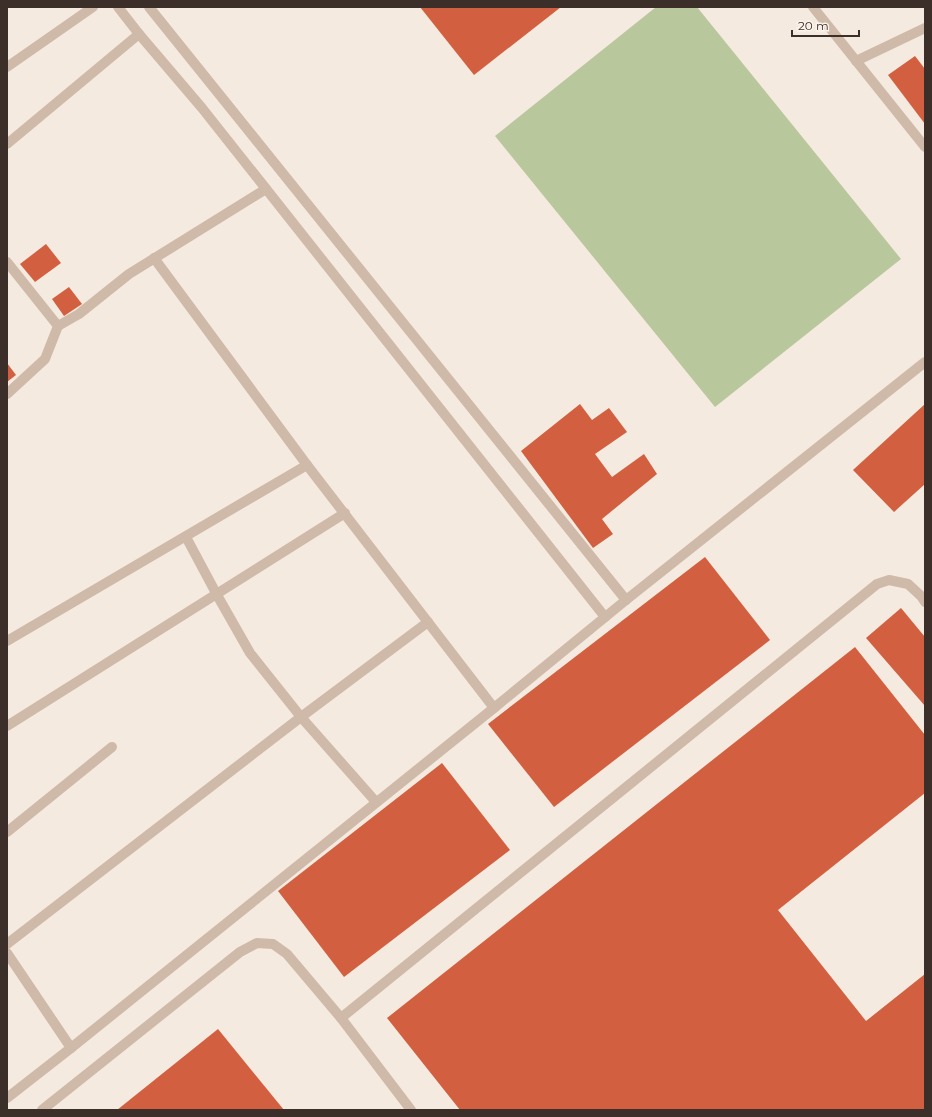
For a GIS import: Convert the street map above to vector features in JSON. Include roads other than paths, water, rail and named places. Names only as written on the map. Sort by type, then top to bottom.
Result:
[{"type":"street","points":[[7,67],[93,7]]},
{"type":"street","points":[[118,7],[202,108],[605,617]]},
{"type":"street","points":[[149,7],[626,600]]},
{"type":"street","points":[[813,7],[925,147]]},
{"type":"street","points":[[856,61],[925,28]]},
{"type":"street","points":[[7,144],[140,34]]},
{"type":"street","points":[[7,394],[45,359],[58,326],[79,314],[129,274],[266,189]]},
{"type":"street","points":[[154,258],[344,514],[494,708]]},
{"type":"street","points":[[7,262],[58,326]]},
{"type":"street","points":[[7,1098],[494,708],[626,600],[925,362]]},
{"type":"street","points":[[7,641],[307,465]]},
{"type":"street","points":[[7,726],[344,514]]},
{"type":"street","points":[[186,537],[250,653],[301,717],[376,802]]},
{"type":"street","points":[[341,1018],[877,584],[889,580],[908,584],[921,596],[925,602]]},
{"type":"street","points":[[7,944],[301,717],[428,622]]},
{"type":"street","points":[[7,832],[112,747]]},
{"type":"street","points":[[42,1110],[240,952],[257,943],[273,944],[288,954],[341,1018],[411,1110]]},
{"type":"street","points":[[7,952],[71,1048]]}]
